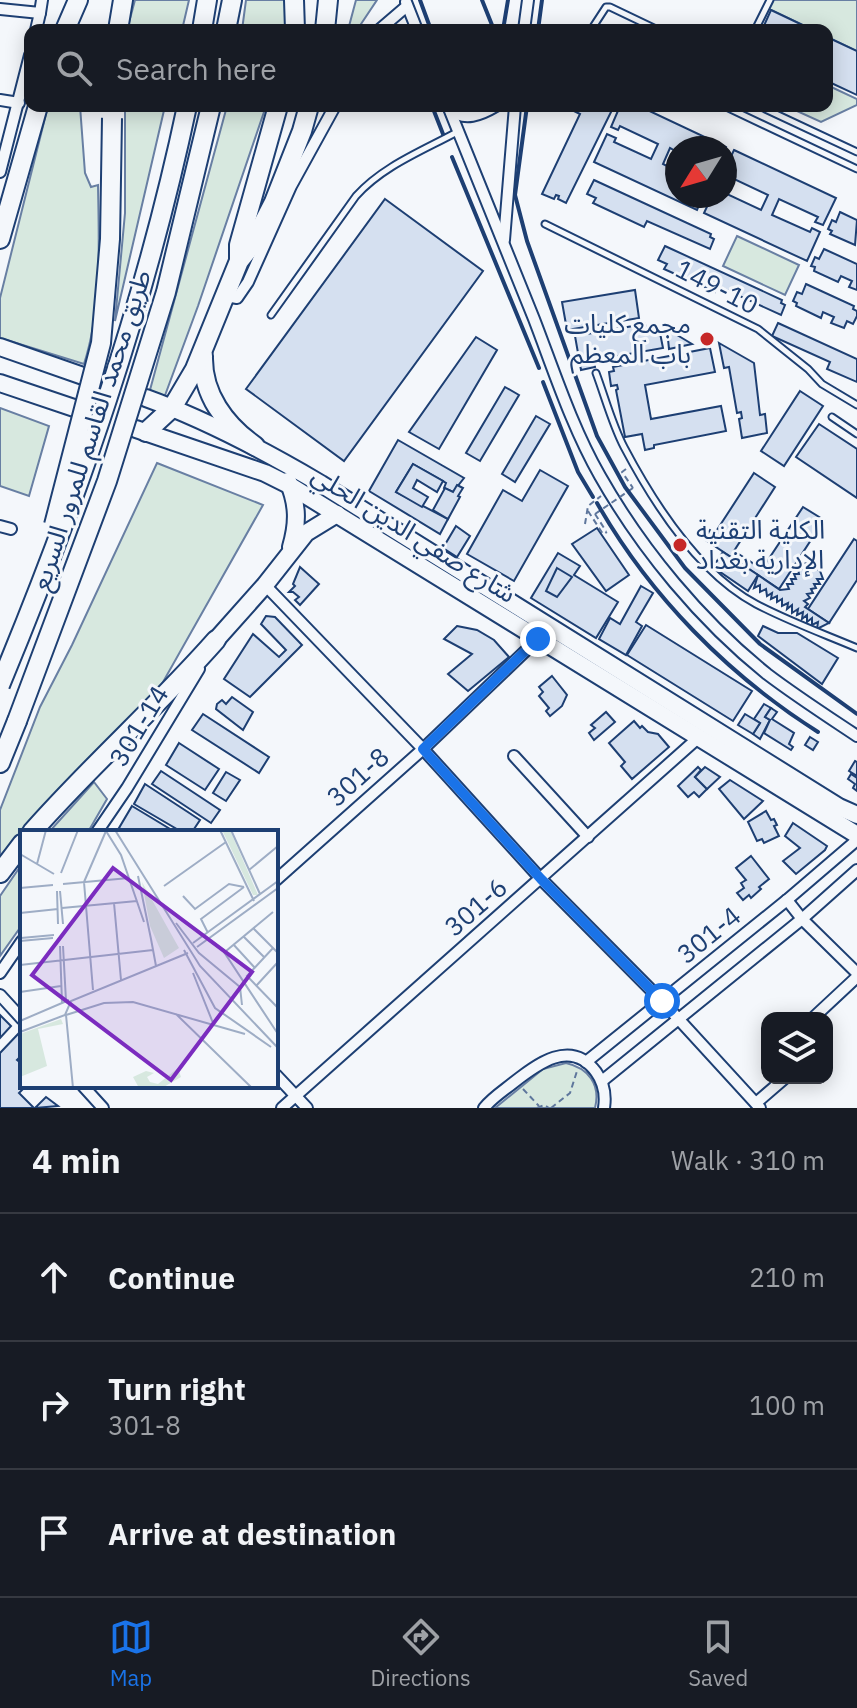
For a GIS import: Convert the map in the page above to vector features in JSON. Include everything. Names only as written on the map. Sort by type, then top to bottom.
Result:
[{"type":"highway","points":[[68,24],[78,0]]},
{"type":"highway","points":[[119,24],[123,0]]},
{"type":"highway","points":[[203,24],[207,0]]},
{"type":"highway","points":[[227,24],[232,0]]},
{"type":"highway","points":[[294,0],[295,24]]},
{"type":"highway","points":[[326,24],[328,0]]},
{"type":"highway","points":[[0,239],[36,112]]},
{"type":"highway","points":[[33,607],[101,343],[110,239],[112,112]]},
{"type":"highway","name":"طريق محمد القاسم للمرور السريع","points":[[0,685],[83,477],[139,296],[186,112]]},
{"type":"highway","name":"طريق محمد القاسم للمرور السريع","points":[[0,763],[107,481],[166,292],[210,112]]},
{"type":"highway","points":[[239,261],[239,245],[276,112]]},
{"type":"highway","points":[[141,431],[172,408],[185,389],[239,261],[252,245],[274,202],[307,112]]},
{"type":"highway","points":[[204,349],[203,368],[215,405],[239,435],[255,446]]},
{"type":"highway","points":[[34,830],[80,778],[158,705],[216,640]]},
{"type":"highway","points":[[0,873],[20,847]]},
{"type":"main road","points":[[0,347],[83,376]]},
{"type":"main road","points":[[0,383],[77,409]]},
{"type":"main road","name":"شارع صفي الدين الحلي","points":[[146,398],[255,446],[321,484],[857,815]]},
{"type":"main road","name":"شارع صفي الدين الحلي","points":[[141,431],[265,473],[289,485],[857,837]]},
{"type":"main road","points":[[255,446],[278,468],[289,485],[297,513],[297,528],[289,553]]},
{"type":"main road","points":[[216,640],[289,553],[317,524],[337,514]]},
{"type":"street","points":[[37,24],[42,0]]},
{"type":"street","points":[[525,24],[528,0]]},
{"type":"street","points":[[385,24],[406,3],[415,24]]},
{"type":"street","points":[[0,9],[40,13]]},
{"type":"street","points":[[0,172],[24,81]]},
{"type":"street","points":[[0,100],[19,103]]},
{"type":"street","points":[[226,296],[237,298],[248,282],[291,186],[332,112]]},
{"type":"street","points":[[450,112],[561,389],[609,491],[659,562],[726,636],[767,673],[857,736]]},
{"type":"street","points":[[452,112],[462,117],[486,112]]},
{"type":"street","points":[[504,242],[515,112]]},
{"type":"street","points":[[265,585],[423,749],[541,879],[662,1001],[758,1106],[779,1084]]},
{"type":"street","name":"301-8","points":[[278,878],[423,749],[538,639]]},
{"type":"street","name":"301-14","points":[[98,830],[216,640]]},
{"type":"street","name":"301-6","points":[[282,1108],[698,738]]},
{"type":"street","points":[[514,756],[588,837]]},
{"type":"street","name":"301-4","points":[[584,1061],[787,900],[857,837]]},
{"type":"street","name":"301-4","points":[[602,1081],[802,919],[857,870]]},
{"type":"street","points":[[787,900],[857,975],[819,1012]]},
{"type":"street","points":[[0,973],[20,944]]},
{"type":"street","points":[[0,995],[20,1017]]},
{"type":"street","points":[[484,1108],[516,1081],[553,1057],[570,1056],[584,1061],[602,1081],[604,1108]]},
{"type":"street","points":[[278,1077],[307,1108]]},
{"type":"street","points":[[85,1088],[103,1108]]},
{"type":"lane","points":[[758,24],[770,0]]},
{"type":"lane","points":[[595,24],[606,7],[645,24]]},
{"type":"lane","points":[[737,112],[857,169]]},
{"type":"lane","points":[[772,112],[857,152]]},
{"type":"lane","points":[[271,315],[369,181],[458,131]]},
{"type":"lane","name":"149-10","points":[[545,224],[758,329],[822,384],[857,405]]},
{"type":"lane","points":[[596,373],[623,445],[650,491],[694,554],[722,581],[756,604],[857,648]]},
{"type":"lane","points":[[832,417],[857,434]]},
{"type":"path","points":[[588,510],[603,534],[607,532],[595,514],[633,488],[622,472]]},
{"type":"path","points":[[585,524],[588,506],[609,491]]},
{"type":"path","points":[[516,1081],[538,1107],[544,1105],[550,1108],[570,1093],[584,1061]]},
{"type":"shaded area","points":[[135,0],[189,0],[183,24],[129,24]]},
{"type":"shaded area","points":[[246,0],[285,0],[288,24],[243,24]]},
{"type":"shaded area","points":[[356,0],[377,0],[361,24],[350,24]]},
{"type":"shaded area","points":[[772,0],[857,0],[857,51],[833,40],[833,24],[800,24],[768,8]]},
{"type":"shaded area","points":[[833,88],[857,99],[857,105],[821,122],[799,112],[833,112]]},
{"type":"shaded area","points":[[46,112],[80,112],[85,173],[91,187],[98,185],[99,253],[94,321],[84,364],[0,338],[0,298]]},
{"type":"shaded area","points":[[125,112],[164,112],[115,321],[125,213]]},
{"type":"shaded area","points":[[225,112],[264,112],[164,398],[150,390]]},
{"type":"shaded area","points":[[737,236],[799,265],[785,295],[723,266]]},
{"type":"shaded area","points":[[0,408],[49,426],[29,496],[0,486]]},
{"type":"shaded area","points":[[157,463],[263,505],[154,698],[68,780],[20,830],[0,856],[0,810],[40,707]]},
{"type":"shaded area","points":[[94,782],[107,799],[89,830],[51,830]]},
{"type":"shaded area","points":[[20,867],[20,928],[0,956],[0,896]]},
{"type":"shaded area","points":[[566,1063],[581,1069],[591,1078],[596,1092],[595,1108],[495,1108],[543,1069]]},
{"type":"building","points":[[771,10],[800,24],[765,24]]},
{"type":"building","points":[[833,40],[857,51],[857,95],[833,84]]},
{"type":"building","points":[[576,112],[611,112],[566,203],[558,199],[559,196],[556,195],[554,199],[542,194],[580,114]]},
{"type":"building","points":[[617,112],[652,112],[703,136],[665,136],[665,195],[594,162],[607,134],[616,138],[614,142],[651,159],[658,144],[620,126],[618,130],[611,127]]},
{"type":"building","points":[[737,151],[836,198],[823,225],[815,222],[818,217],[779,199],[772,215],[810,232],[812,228],[820,232],[807,261],[704,213],[706,208],[737,208],[737,199],[761,210],[768,195],[737,180]]},
{"type":"building","points":[[594,180],[711,234],[710,237],[714,239],[710,249],[647,221],[644,227],[593,203],[596,198],[587,194]]},
{"type":"building","points":[[385,199],[483,271],[344,461],[246,389]]},
{"type":"building","points":[[840,212],[857,220],[855,245],[830,234],[832,231],[828,229],[832,220],[836,222]]},
{"type":"building","points":[[665,246],[782,300],[781,303],[785,305],[781,315],[718,286],[715,292],[664,269],[667,264],[658,260]]},
{"type":"building","points":[[824,249],[857,264],[857,290],[849,287],[852,281],[841,276],[838,282],[814,271],[815,267],[811,266],[815,257],[819,259]]},
{"type":"building","points":[[806,284],[854,306],[857,316],[853,324],[847,321],[844,328],[831,323],[834,317],[823,312],[821,318],[796,306],[797,303],[793,301],[797,292],[802,294]]},
{"type":"building","points":[[635,290],[639,318],[567,330],[562,302]]},
{"type":"building","points":[[778,323],[857,359],[857,382],[827,369],[830,362],[772,336]]},
{"type":"building","points":[[645,324],[646,330],[656,328],[657,334],[660,333],[663,348],[594,360],[595,367],[581,370],[575,336]]},
{"type":"building","points":[[667,329],[692,344],[669,349]]},
{"type":"building","points":[[476,337],[497,350],[439,449],[409,432]]},
{"type":"building","points":[[719,343],[754,363],[760,415],[765,414],[767,433],[742,438],[741,412],[737,413],[729,367],[724,368]]},
{"type":"building","points":[[710,348],[715,372],[645,385],[651,419],[721,406],[726,431],[654,445],[654,448],[645,450],[642,434],[625,437],[617,385],[611,386],[609,372],[614,371],[613,367]]},
{"type":"building","points":[[505,387],[519,395],[480,461],[466,453]]},
{"type":"building","points":[[800,391],[823,406],[784,466],[761,451]]},
{"type":"building","points":[[536,416],[550,424],[515,482],[502,474]]},
{"type":"building","points":[[819,424],[857,449],[857,498],[796,457]]},
{"type":"building","points":[[398,440],[464,478],[453,492],[444,488],[446,483],[413,464],[396,492],[448,519],[440,534],[369,491]]},
{"type":"building","points":[[413,464],[443,481],[437,492],[417,480],[413,488],[428,497],[422,507],[396,492]]},
{"type":"building","points":[[540,470],[568,486],[514,581],[467,554],[503,490],[522,501]]},
{"type":"building","points":[[754,473],[775,487],[734,551],[762,569],[803,507],[824,520],[779,589],[704,539],[710,530],[715,533]]},
{"type":"building","points":[[457,485],[463,488],[448,519],[433,510],[445,488],[453,492]]},
{"type":"building","points":[[456,526],[470,536],[457,557],[443,548]]},
{"type":"building","points":[[597,528],[629,575],[606,591],[572,544]]},
{"type":"building","points":[[854,539],[857,541],[857,580],[829,623],[808,609]]},
{"type":"building","points":[[723,552],[758,575],[748,591],[713,567]]},
{"type":"building","points":[[558,553],[580,566],[574,575],[618,602],[596,638],[531,598]]},
{"type":"building","points":[[809,563],[820,571],[823,579],[817,579],[820,584],[814,584],[816,588],[811,589],[813,593],[807,594],[810,598],[804,601],[808,604],[805,607],[829,623],[817,629],[818,622],[812,625],[812,618],[807,622],[807,615],[802,619],[803,612],[797,615],[798,609],[792,613],[792,605],[787,609],[788,603],[782,606],[782,599],[777,602],[777,596],[771,599],[772,593],[767,596],[766,589],[760,592],[760,585],[754,588],[758,575],[780,590],[789,589],[787,584],[793,584],[791,579],[796,579],[794,574],[799,574],[798,569],[803,569],[801,564]]},
{"type":"building","points":[[300,567],[319,584],[300,605],[295,600],[299,597],[289,592],[295,586],[293,584]]},
{"type":"building","points":[[557,568],[572,577],[557,597],[546,591]]},
{"type":"building","points":[[641,586],[653,593],[636,622],[642,626],[626,655],[599,639],[610,618],[620,624]]},
{"type":"building","points":[[266,616],[275,617],[302,645],[250,697],[224,679],[253,634],[279,657],[286,650],[261,624]]},
{"type":"building","points":[[646,625],[752,691],[733,721],[627,655]]},
{"type":"building","points":[[457,626],[477,630],[494,640],[509,657],[468,691],[448,674],[472,654],[444,639]]},
{"type":"building","points":[[763,626],[778,633],[797,633],[838,658],[822,684],[758,636]]},
{"type":"building","points":[[552,676],[567,695],[562,706],[550,716],[546,711],[549,708],[539,696],[543,692],[539,687]]},
{"type":"building","points":[[232,697],[253,712],[243,730],[216,709],[222,700],[226,704]]},
{"type":"building","points":[[764,704],[771,708],[765,717],[770,720],[760,739],[753,734],[760,723],[754,719]]},
{"type":"building","points":[[771,708],[777,712],[772,719],[794,733],[789,744],[793,747],[791,750],[764,733],[770,720],[765,717]]},
{"type":"building","points":[[606,712],[615,722],[594,740],[589,733],[595,728],[591,725]]},
{"type":"building","points":[[203,714],[269,757],[259,773],[192,730]]},
{"type":"building","points":[[745,714],[760,723],[753,734],[738,725]]},
{"type":"building","points":[[634,721],[640,728],[642,726],[648,732],[658,734],[669,747],[632,779],[621,766],[625,762],[609,743]]},
{"type":"building","points":[[810,737],[818,742],[813,750],[805,745]]},
{"type":"building","points":[[179,743],[219,769],[205,790],[166,765]]},
{"type":"building","points":[[857,762],[857,776],[849,771]]},
{"type":"building","points":[[698,767],[701,770],[695,777],[707,789],[699,797],[694,792],[688,797],[678,786]]},
{"type":"building","points":[[705,767],[720,777],[707,789],[695,777]]},
{"type":"building","points":[[161,771],[220,810],[211,823],[152,784]]},
{"type":"building","points":[[226,772],[240,780],[226,801],[213,793]]},
{"type":"building","points":[[851,774],[857,778],[857,791],[853,788],[855,784],[848,779]]},
{"type":"building","points":[[730,780],[763,801],[744,819],[719,789]]},
{"type":"building","points":[[145,784],[200,820],[193,830],[179,830],[134,804]]},
{"type":"building","points":[[132,806],[172,830],[122,830],[119,828]]},
{"type":"building","points":[[766,811],[771,820],[774,819],[779,836],[764,843],[762,839],[757,841],[748,822]]},
{"type":"building","points":[[793,823],[827,846],[796,874],[783,861],[800,848],[785,836]]},
{"type":"building","points":[[751,856],[769,879],[751,898],[749,895],[743,900],[737,893],[744,888],[741,883],[746,880],[736,868]]},
{"type":"building","points":[[0,1015],[11,1026],[0,1038]]},
{"type":"building","points":[[20,1034],[20,1057],[17,1060],[20,1062],[20,1088],[24,1088],[19,1093],[34,1108],[0,1108],[0,1053]]},
{"type":"building","points":[[46,1097],[58,1106],[35,1108]]},
{"type":"wall","points":[[420,0],[429,24]]},
{"type":"wall","points":[[482,0],[492,24]]},
{"type":"wall","points":[[504,24],[508,0]]},
{"type":"wall","points":[[539,24],[542,0]]},
{"type":"wall","points":[[434,112],[443,134]]},
{"type":"wall","points":[[526,112],[515,195],[527,241],[597,436],[625,487],[685,568],[760,644],[857,714]]},
{"type":"wall","points":[[452,157],[539,368]]},
{"type":"wall","points":[[543,382],[578,472],[593,497]]},
{"type":"wall","points":[[597,503],[641,570],[694,631],[753,685],[818,732]]},
{"type":"place","name":"مجمع كليات باب المعظم","points":[[707,339]]},
{"type":"place","name":"الكلية التقنية الإدارية بغداد","points":[[680,545]]},
{"type":"route","points":[[538,639],[423,749],[541,879],[662,1001]]}]
